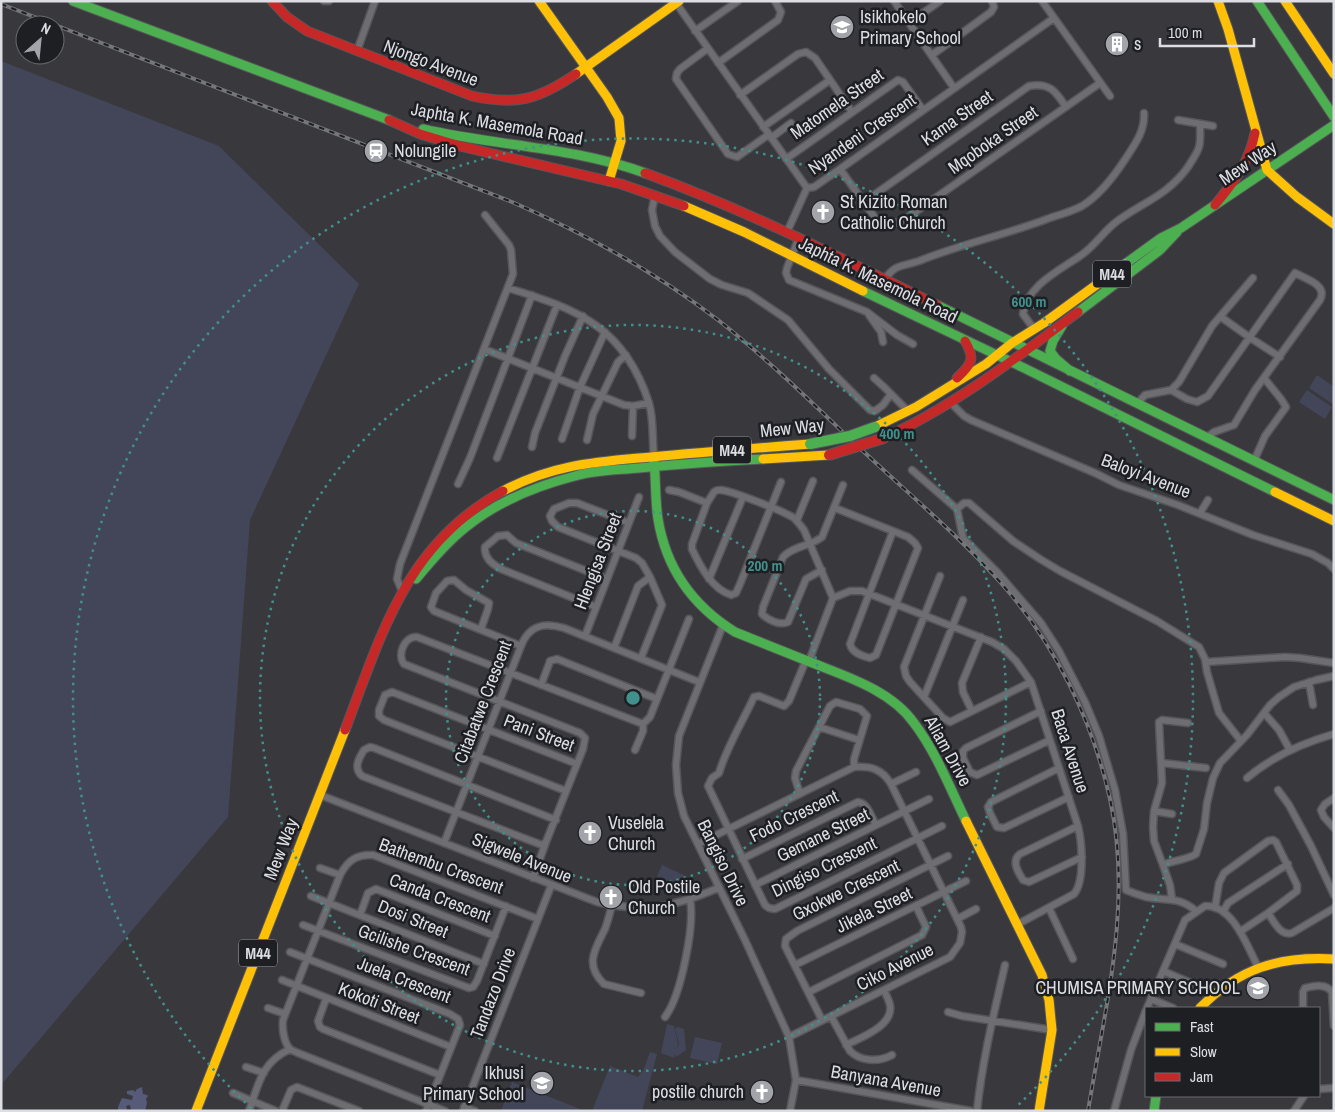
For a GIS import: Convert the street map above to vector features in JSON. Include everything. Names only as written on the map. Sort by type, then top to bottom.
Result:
[{"type":"main road","name":"Japhta K. Masemola Road","points":[[73,1],[389,120],[420,134],[460,146],[609,182],[680,204],[744,232],[1334,521]]},
{"type":"main road","name":"Njongo Avenue","points":[[272,1],[296,25],[307,31],[472,96],[506,103],[518,102],[541,95],[586,68],[677,2]]},
{"type":"main road","points":[[539,1],[613,105],[619,118],[622,133],[609,182]]},
{"type":"main road","points":[[1218,1],[1228,29],[1267,170],[1297,197],[1334,224]]},
{"type":"main road","points":[[1256,1],[1334,116]]},
{"type":"main road","points":[[1285,1],[1334,74]]},
{"type":"main road","name":"Japhta K. Masemola Road","points":[[389,120],[456,137],[496,144],[541,148],[615,163],[670,182],[799,237],[1334,500]]},
{"type":"main road","name":"Mew Way","points":[[196,1111],[384,632],[402,595],[452,539],[472,523],[503,503],[546,484],[577,475],[654,462],[810,444],[850,436],[875,427],[939,394],[986,364],[1012,343],[1161,238],[1181,228],[1334,125]]},
{"type":"main road","points":[[1215,205],[1244,170],[1251,150],[1255,128]]},
{"type":"main road","points":[[744,232],[751,215]]},
{"type":"main road","name":"Mew Way","points":[[654,462],[704,462],[829,455],[884,438],[951,403],[1009,362],[1160,250],[1181,228]]},
{"type":"main road","points":[[1066,321],[1049,348],[1052,357],[1070,371]]},
{"type":"main road","points":[[939,394],[971,363],[972,353],[965,341]]},
{"type":"main road","name":"Aliam Drive","points":[[654,462],[659,521],[664,548],[682,584],[695,601],[723,625],[747,637],[859,680],[877,690],[904,711],[914,722],[936,759],[1042,975],[1049,1000],[1052,1030],[1039,1111]]},
{"type":"main road","points":[[1201,1007],[1226,984],[1258,967],[1295,959],[1334,959]]},
{"type":"main road","points":[[1154,1111],[1156,1097]]},
{"type":"street","points":[[324,1],[329,1]]},
{"type":"street","points":[[356,51],[375,1]]},
{"type":"street","points":[[695,31],[738,1]]},
{"type":"street","points":[[718,63],[778,20],[781,12],[775,1]]},
{"type":"street","points":[[894,1],[954,88]]},
{"type":"street","points":[[909,23],[940,1]]},
{"type":"street","points":[[932,55],[991,12],[994,7],[992,1]]},
{"type":"street","points":[[1042,1],[1110,96]]},
{"type":"street","name":"Nyandeni Crescent","points":[[677,2],[707,49],[807,188],[814,187],[840,170],[1054,18]]},
{"type":"street","points":[[707,49],[680,69],[676,78],[728,154],[737,157],[790,122]]},
{"type":"street","points":[[740,95],[804,52],[809,53],[815,58],[852,112]]},
{"type":"street","points":[[763,127],[830,80]]},
{"type":"street","name":"Matomela Street","points":[[786,159],[898,80],[902,82],[923,110]]},
{"type":"street","name":"Mqoboka Street","points":[[840,170],[877,220],[893,224],[904,221],[1100,82]]},
{"type":"street","name":"Kama Street","points":[[864,202],[1029,86],[1041,85],[1052,88],[1057,92],[1066,107]]},
{"type":"street","points":[[884,280],[895,267],[912,264],[938,253],[1022,228],[1081,206],[1106,184],[1122,165],[1138,141],[1144,122],[1144,113]]},
{"type":"street","points":[[1178,120],[1213,126]]},
{"type":"street","points":[[1034,329],[1023,314],[1026,302],[1037,288],[1052,274],[1085,253],[1131,209],[1161,195],[1178,180],[1199,147],[1200,124]]},
{"type":"street","points":[[787,232],[807,188]]},
{"type":"street","points":[[655,195],[652,210],[655,226],[660,236],[675,252],[710,279],[748,292],[788,320],[829,369],[870,410],[880,407],[891,394]]},
{"type":"street","points":[[402,595],[397,580],[400,564],[508,288],[513,270],[511,250],[507,241],[485,215]]},
{"type":"street","points":[[799,237],[786,273],[789,280],[867,312],[897,335],[913,344]]},
{"type":"street","points":[[1136,404],[1149,393],[1171,390],[1197,402],[1208,396],[1295,273],[1315,284],[1322,290],[1322,296],[1264,378],[1234,425],[1214,432],[1206,438]]},
{"type":"street","points":[[1171,390],[1179,382],[1205,336],[1253,278]]},
{"type":"street","points":[[508,288],[532,295],[583,316],[605,332],[626,355],[636,372],[649,403],[652,419],[654,462]]},
{"type":"street","points":[[458,484],[470,458],[532,295]]},
{"type":"street","points":[[497,458],[557,305]]},
{"type":"street","points":[[867,312],[881,332],[883,342]]},
{"type":"street","points":[[532,447],[535,433],[572,338],[583,316]]},
{"type":"street","points":[[1221,317],[1280,357]]},
{"type":"street","points":[[562,439],[580,387],[605,332]]},
{"type":"street","points":[[484,349],[624,405],[633,406],[649,403]]},
{"type":"street","points":[[587,440],[593,414],[616,366],[626,355]]},
{"type":"street","points":[[874,378],[908,411]]},
{"type":"street","points":[[1254,461],[1265,436],[1286,407],[1264,378]]},
{"type":"street","name":"Baloyi Avenue","points":[[951,403],[964,416],[979,424],[1096,473],[1118,485],[1312,554],[1328,563],[1334,569]]},
{"type":"street","points":[[632,436],[633,406]]},
{"type":"street","points":[[912,470],[957,509],[963,538],[997,572],[1041,623],[1059,651],[1085,702],[1099,736],[1115,790],[1123,834],[1126,890],[1144,896],[1184,902],[1196,912]]},
{"type":"street","points":[[796,520],[813,481]]},
{"type":"street","points":[[728,830],[710,793],[708,784],[712,778],[720,773],[721,764],[732,739],[754,697],[759,696],[784,706],[789,700],[808,661],[833,598],[802,527],[796,520],[771,508],[743,497],[719,490],[711,495],[691,546],[709,579],[725,593],[731,595],[736,593],[771,508],[781,482]]},
{"type":"street","points":[[822,570],[806,579],[788,622],[782,624],[768,619],[762,614],[783,557],[788,552],[820,539],[824,534],[843,485]]},
{"type":"street","points":[[669,490],[680,492],[707,503]]},
{"type":"street","name":"Hlengisa Street","points":[[585,636],[639,497]]},
{"type":"street","points":[[709,579],[743,497]]},
{"type":"street","points":[[1200,513],[1208,500]]},
{"type":"street","points":[[629,523],[573,503],[556,508],[551,514],[552,521],[558,527],[639,560],[650,578],[662,605],[641,658]]},
{"type":"street","points":[[957,509],[964,503],[969,504],[1013,541],[1040,559],[1157,621],[1199,646],[1206,662],[1206,672],[1219,713],[1241,741]]},
{"type":"street","points":[[835,508],[893,531],[912,539],[918,548],[897,604],[876,655],[873,658],[864,656],[852,649],[850,644],[893,531]]},
{"type":"street","points":[[596,607],[500,569],[488,560],[484,552],[485,547],[498,536],[507,535],[516,543],[607,579]]},
{"type":"street","points":[[940,576],[904,670],[906,676],[924,697],[948,721],[953,721],[1031,682]]},
{"type":"street","points":[[614,648],[638,586],[650,578]]},
{"type":"street","points":[[481,629],[489,605],[487,601],[466,590],[454,580],[447,581],[434,597],[432,607],[434,611],[521,646]]},
{"type":"street","name":"Baca Avenue","points":[[833,598],[850,591],[862,591],[981,637],[1004,649],[1016,661],[1031,682],[1078,826],[1082,843],[1082,857],[1077,892],[1071,897],[1018,924]]},
{"type":"street","points":[[924,697],[962,600]]},
{"type":"street","points":[[643,724],[648,720],[689,619]]},
{"type":"street","name":"Citabatwe Crescent","points":[[444,843],[521,646],[527,635],[534,629],[544,625],[556,625],[699,682]]},
{"type":"street","name":"Bangiso Drive","points":[[723,625],[678,736],[676,765],[678,793],[682,808],[718,888],[745,940],[790,1037],[796,1080],[790,1111]]},
{"type":"street","points":[[533,878],[586,742],[583,735],[404,664],[401,655],[406,640],[417,637],[643,724]]},
{"type":"street","points":[[972,711],[963,692],[962,683],[981,637]]},
{"type":"street","points":[[1162,865],[1196,854],[1203,833],[1214,773],[1220,762],[1241,741],[1270,706],[1294,687],[1334,675],[1333,663],[1300,658],[1206,662]]},
{"type":"street","points":[[541,685],[550,661],[557,659],[657,699]]},
{"type":"street","points":[[1309,682],[1313,705]]},
{"type":"street","name":"Pani Street","points":[[566,791],[384,720],[379,716],[379,710],[385,695],[392,692],[577,764]]},
{"type":"street","points":[[698,844],[728,830],[800,794],[854,767],[859,740],[867,716],[862,711],[837,702],[831,704],[795,775],[795,782],[800,794]]},
{"type":"street","points":[[1041,711],[966,748],[963,751],[963,758],[970,772],[977,775],[1050,740]]},
{"type":"street","points":[[1265,714],[1279,730],[1290,750]]},
{"type":"street","points":[[1172,899],[1170,885],[1153,834],[1154,811],[1161,787],[1160,721],[1188,723]]},
{"type":"street","points":[[635,750],[643,731],[643,724]]},
{"type":"street","points":[[819,727],[859,740]]},
{"type":"street","points":[[1247,778],[1290,750],[1334,734]]},
{"type":"street","points":[[546,842],[539,845],[362,776],[358,773],[357,767],[362,754],[367,748],[374,748],[556,820]]},
{"type":"street","points":[[1162,763],[1206,768]]},
{"type":"street","name":"Ciko Avenue","points":[[790,1037],[943,960],[955,952],[960,943],[962,932],[957,918],[891,784],[879,770],[872,767],[854,767]]},
{"type":"street","points":[[1059,768],[991,802],[988,807],[990,813],[997,827],[1004,828],[1069,797]]},
{"type":"street","points":[[891,784],[916,772]]},
{"type":"street","points":[[1278,790],[1289,805],[1334,894]]},
{"type":"street","name":"Sigwele Avenue","points":[[320,795],[551,886],[597,902],[651,908],[678,904],[718,888]]},
{"type":"street","points":[[1334,798],[1324,804],[1321,810],[1324,817],[1334,828]]},
{"type":"street","points":[[904,811],[929,799]]},
{"type":"street","name":"Fodo Crescent","points":[[742,858],[858,802],[863,802],[876,825]]},
{"type":"street","name":"Gemane Street","points":[[756,885],[904,811]]},
{"type":"street","points":[[1154,811],[1172,814]]},
{"type":"street","points":[[918,838],[942,826]]},
{"type":"street","points":[[1078,826],[1020,854],[1016,858],[1015,863],[1023,880],[1030,882],[1082,857]]},
{"type":"street","name":"Dingiso Crescent","points":[[728,830],[765,905],[775,909],[918,838]]},
{"type":"street","points":[[1215,908],[1219,883],[1224,872],[1268,841],[1273,840],[1276,842],[1288,864],[1297,885],[1297,891],[1268,914],[1241,931]]},
{"type":"street","name":"Bathembu Crescent","points":[[290,1049],[282,1027],[285,1014],[340,874],[350,860],[365,854],[373,854],[538,919]]},
{"type":"street","name":"Gxokwe Crescent","points":[[822,1020],[786,946],[787,938],[797,931],[948,856]]},
{"type":"street","points":[[1222,912],[1228,903],[1288,864]]},
{"type":"street","points":[[320,868],[340,874]]},
{"type":"street","name":"Jikela Street","points":[[795,966],[966,880]]},
{"type":"street","name":"Tandazo Drive","points":[[464,1109],[551,886]]},
{"type":"street","name":"Canda Crescent","points":[[360,914],[368,893],[376,889],[495,936]]},
{"type":"street","points":[[311,896],[330,903]]},
{"type":"street","points":[[664,1016],[673,1002],[685,955],[691,924],[690,900]]},
{"type":"street","name":"Dosi Street","points":[[330,903],[484,964]]},
{"type":"street","points":[[612,905],[595,950],[593,965],[604,984],[641,993]]},
{"type":"street","name":"Gcilishe Crescent","points":[[319,930],[465,988],[473,987],[484,964],[506,906]]},
{"type":"street","points":[[809,992],[922,935],[926,927],[916,906]]},
{"type":"street","points":[[1148,1007],[1185,920],[1206,906],[1215,908],[1233,921],[1241,931],[1258,967]]},
{"type":"street","points":[[1049,908],[1073,959]]},
{"type":"street","points":[[1268,914],[1280,931],[1286,934],[1292,933],[1334,908]]},
{"type":"street","points":[[957,918],[976,910]]},
{"type":"street","points":[[303,925],[319,930]]},
{"type":"street","points":[[1175,944],[1223,964]]},
{"type":"street","points":[[290,952],[308,958]]},
{"type":"street","name":"Juela Crescent","points":[[308,958],[455,1016],[460,1022],[428,1108]]},
{"type":"street","points":[[977,1111],[992,1021],[1005,965]]},
{"type":"street","points":[[1163,971],[1193,984]]},
{"type":"street","points":[[282,980],[296,986]]},
{"type":"street","name":"Kokoti Street","points":[[296,986],[451,1047]]},
{"type":"street","points":[[1303,1007],[1302,992],[1305,988],[1329,987],[1332,992],[1334,1026]]},
{"type":"street","points":[[846,1045],[883,1025],[890,1006],[884,990]]},
{"type":"street","points":[[326,998],[318,1018],[320,1027],[440,1075]]},
{"type":"street","points":[[1151,999],[1171,1007]]},
{"type":"street","points":[[268,1008],[285,1014]]},
{"type":"street","points":[[948,1012],[956,1016],[1052,1030]]},
{"type":"street","points":[[1114,1111],[1131,1050],[1145,1014]]},
{"type":"street","points":[[832,1016],[853,1055],[881,1060],[892,1055]]},
{"type":"street","points":[[249,1111],[264,1073],[273,1059],[290,1049],[428,1108],[445,1111]]},
{"type":"street","points":[[246,1067],[264,1073]]},
{"type":"street","name":"Banyana Avenue","points":[[796,1080],[971,1111]]},
{"type":"street","points":[[282,1111],[289,1093],[294,1087],[302,1088],[358,1111]]},
{"type":"street","points":[[1320,1089],[1334,1088]]},
{"type":"street","points":[[233,1093],[276,1111]]},
{"type":"street","points":[[1294,1111],[1303,1097]]},
{"type":"street","points":[[464,1109],[475,1111]]},
{"type":"shaded area","points":[[1,61],[219,146],[359,284],[250,520],[228,817],[1,1085]]},
{"type":"shaded area","points":[[1317,375],[1334,387],[1334,405],[1309,388]]},
{"type":"shaded area","points":[[1307,390],[1332,407],[1325,419],[1299,402]]},
{"type":"shaded area","points":[[662,865],[690,878],[684,892],[656,879]]},
{"type":"shaded area","points":[[667,1024],[674,1026],[678,1044],[674,1058],[661,1053]]},
{"type":"shaded area","points":[[677,1027],[684,1029],[686,1050],[676,1057],[675,1053],[679,1044],[675,1029]]},
{"type":"shaded area","points":[[695,1037],[722,1043],[717,1064],[690,1058]]},
{"type":"shaded area","points":[[650,1052],[657,1054],[642,1111],[592,1111],[610,1066],[638,1077],[643,1071]]},
{"type":"shaded area","points":[[512,1082],[580,1109],[579,1111],[501,1111]]},
{"type":"shaded area","points":[[142,1087],[143,1094],[148,1096],[145,1111],[131,1111],[130,1105],[126,1106],[126,1111],[118,1111],[122,1098],[132,1100],[133,1096],[127,1094],[127,1091],[133,1090],[135,1092]]},
{"type":"railway","points":[[1,4],[512,202],[593,240],[669,285],[737,335],[951,532],[985,566],[1001,583],[1038,631],[1069,684],[1093,740],[1110,799],[1119,877],[1118,916],[1114,955],[1088,1111]]},
{"type":"traffic: fast","points":[[73,1],[389,120]]},
{"type":"traffic: fast","points":[[1257,1],[1334,117]]},
{"type":"traffic: fast","points":[[1125,264],[1161,238],[1181,228],[1334,125]]},
{"type":"traffic: fast","points":[[423,129],[563,152],[618,164],[645,173]]},
{"type":"traffic: fast","points":[[1078,312],[1160,250],[1177,232]]},
{"type":"traffic: fast","points":[[863,291],[1275,492]]},
{"type":"traffic: fast","points":[[937,305],[1334,500]]},
{"type":"traffic: fast","points":[[1062,326],[1053,341],[1050,351],[1070,371]]},
{"type":"traffic: fast","points":[[810,444],[850,436],[875,427]]},
{"type":"traffic: fast","points":[[416,579],[446,545],[478,518],[518,496],[560,480],[599,471],[763,459]]},
{"type":"traffic: fast","points":[[654,461],[657,512],[662,537],[675,569],[694,598],[720,622],[735,632],[866,685],[904,711],[929,746],[966,821]]},
{"type":"traffic: fast","points":[[1154,1111],[1156,1097]]},
{"type":"traffic: slow","points":[[539,1],[607,97],[619,118],[621,141],[609,181]]},
{"type":"traffic: slow","points":[[576,74],[679,1]]},
{"type":"traffic: slow","points":[[1218,1],[1228,29],[1267,170],[1297,197],[1334,224]]},
{"type":"traffic: slow","points":[[1285,1],[1334,74]]},
{"type":"traffic: slow","points":[[684,206],[744,232],[863,291]]},
{"type":"traffic: slow","points":[[875,427],[916,407],[986,364],[1012,343],[1044,323],[1125,264]]},
{"type":"traffic: slow","points":[[503,491],[539,475],[593,463],[810,444]]},
{"type":"traffic: slow","points":[[763,459],[829,455]]},
{"type":"traffic: slow","points":[[1275,492],[1334,521]]},
{"type":"traffic: slow","points":[[196,1111],[345,730]]},
{"type":"traffic: slow","points":[[966,821],[1042,975],[1049,1000],[1052,1030],[1039,1111]]},
{"type":"traffic: slow","points":[[1201,1007],[1230,983],[1261,967],[1295,960],[1334,959]]},
{"type":"traffic: jam","points":[[272,1],[287,17],[307,31],[472,96],[502,100],[527,98],[539,95],[576,74]]},
{"type":"traffic: jam","points":[[389,120],[420,134],[460,146],[621,184],[684,206]]},
{"type":"traffic: jam","points":[[1215,205],[1240,172],[1249,154],[1255,133]]},
{"type":"traffic: jam","points":[[645,173],[683,187],[756,219],[829,252],[937,305]]},
{"type":"traffic: jam","points":[[884,438],[960,396],[1008,364],[1078,312]]},
{"type":"traffic: jam","points":[[957,378],[969,365],[971,357],[965,341]]},
{"type":"traffic: jam","points":[[829,455],[884,438]]},
{"type":"traffic: jam","points":[[345,730],[386,626],[420,564],[443,537],[470,513],[503,491]]},
{"type":"place","name":"Isikhokelo Primary School","points":[[842,27]]},
{"type":"place","name":"s","points":[[1117,44]]},
{"type":"place","name":"Nolungile","points":[[376,151]]},
{"type":"place","name":"St Kizito Roman Catholic Church","points":[[823,212]]},
{"type":"place","name":"Vuselela Church","points":[[590,833]]},
{"type":"place","name":"Old Postile Church","points":[[611,897]]},
{"type":"place","name":"CHUMISA PRIMARY SCHOOL","points":[[1258,988]]},
{"type":"place","name":"Ikhusi Primary School","points":[[542,1083]]},
{"type":"place","name":"postile church","points":[[762,1092]]}]
